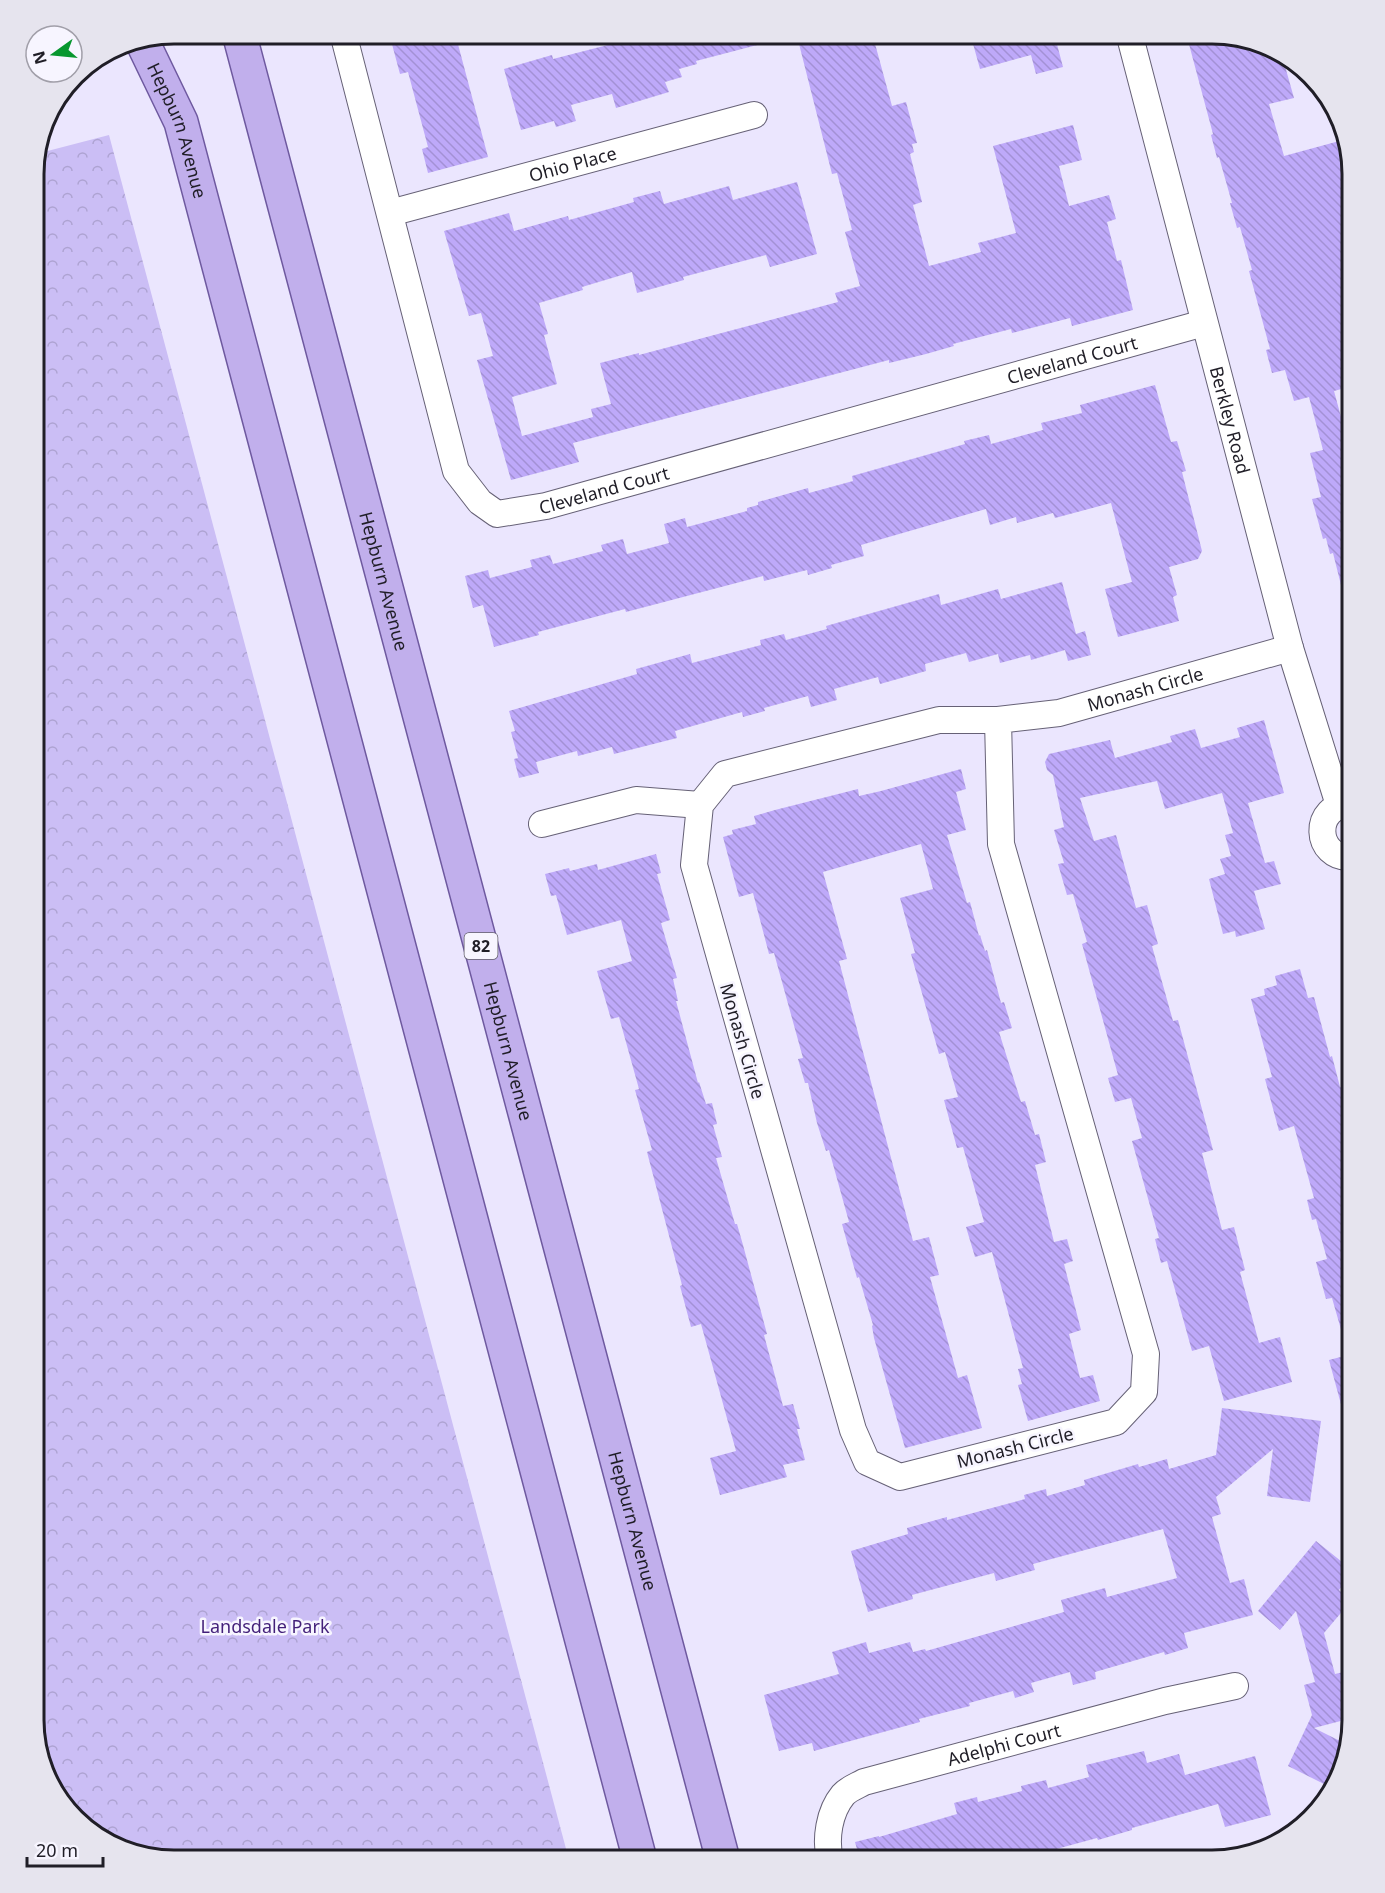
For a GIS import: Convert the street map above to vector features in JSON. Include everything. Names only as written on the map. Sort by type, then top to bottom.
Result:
[{"type":"main road","name":"Hepburn Avenue","points":[[243,44],[720,1850]]},
{"type":"main road","name":"Hepburn Avenue","points":[[145,47],[181,122],[637,1849]]},
{"type":"street","name":"Cleveland Court","points":[[346,44],[456,471],[480,502],[497,514],[546,506],[1204,323]]},
{"type":"street","name":"Berkley Road","points":[[1132,44],[1290,648],[1342,793]]},
{"type":"street","name":"Ohio Place","points":[[390,213],[754,115]]},
{"type":"street","name":"Monash Circle","points":[[998,720],[1001,844],[1146,1354],[1144,1392],[1116,1422],[900,1477],[867,1462],[853,1430],[693,865],[700,805],[725,774],[939,720],[998,720],[1059,713],[1290,648]]},
{"type":"street","points":[[542,824],[636,800],[700,805]]},
{"type":"street","points":[[1342,806],[1331,810],[1322,829],[1323,839],[1328,848],[1342,857]]},
{"type":"street","name":"Adelphi Court","points":[[828,1850],[829,1829],[834,1809],[844,1793],[864,1782],[1165,1701],[1235,1686]]},
{"type":"green space","name":"Landsdale Park","points":[[109,135],[566,1849],[165,1849],[148,1847],[124,1840],[94,1823],[70,1799],[53,1769],[48,1753],[44,1720],[44,165],[46,151]]},
{"type":"building","points":[[392,44],[458,44],[488,157],[428,173],[422,149],[428,147],[408,72],[400,74]]},
{"type":"building","points":[[612,44],[761,44],[696,61],[697,64],[679,69],[682,77],[665,82],[669,92],[616,108],[612,94],[571,105],[576,121],[556,127],[554,121],[521,130],[504,69],[552,55],[553,59]]},
{"type":"building","points":[[799,44],[875,44],[892,106],[906,102],[917,143],[912,144],[914,152],[910,154],[922,202],[913,205],[929,266],[981,252],[978,243],[1016,233],[993,146],[1073,125],[1082,160],[1059,166],[1069,206],[1109,195],[1116,219],[1107,222],[1117,261],[1121,260],[1133,310],[1072,326],[1070,318],[1012,333],[1011,329],[953,344],[954,346],[926,354],[889,363],[889,360],[573,443],[579,462],[511,480],[477,360],[493,356],[481,313],[469,316],[444,231],[509,213],[514,231],[568,216],[569,220],[634,202],[633,198],[660,191],[664,204],[729,186],[733,200],[797,182],[817,254],[770,267],[766,255],[683,277],[684,280],[637,293],[632,272],[539,303],[548,334],[544,335],[557,384],[512,397],[522,436],[593,417],[591,409],[611,404],[600,363],[639,353],[639,355],[838,302],[835,293],[860,286],[845,232],[852,230],[837,173],[832,174]]},
{"type":"building","points":[[973,44],[1057,44],[1063,67],[1036,74],[1031,55],[980,69]]},
{"type":"building","points":[[1189,44],[1220,44],[1245,48],[1261,53],[1285,66],[1294,98],[1269,104],[1284,156],[1337,142],[1342,173],[1342,389],[1334,391],[1342,421],[1342,589],[1333,553],[1330,554],[1326,538],[1323,539],[1312,499],[1321,497],[1310,453],[1323,450],[1309,397],[1294,401],[1285,370],[1272,373],[1266,350],[1270,349],[1249,271],[1252,270],[1240,227],[1237,228],[1230,203],[1232,203],[1211,135],[1213,134]]},
{"type":"building","points":[[1155,385],[1171,442],[1177,441],[1186,471],[1182,472],[1202,551],[1198,559],[1169,567],[1177,595],[1173,597],[1179,621],[1118,637],[1105,589],[1132,582],[1111,503],[1055,518],[1053,513],[1017,523],[1016,517],[990,525],[986,509],[861,545],[864,556],[831,565],[832,568],[808,575],[807,570],[764,581],[763,576],[626,612],[625,609],[538,632],[539,635],[494,647],[483,605],[473,608],[465,576],[488,570],[490,578],[532,567],[530,560],[550,555],[553,564],[603,551],[601,545],[623,539],[627,554],[669,543],[664,524],[685,518],[687,527],[747,511],[747,508],[758,505],[758,502],[808,488],[809,493],[853,481],[852,476],[965,444],[964,441],[989,435],[991,444],[1043,430],[1041,423],[1082,413],[1080,405]]},
{"type":"building","points":[[1062,582],[1076,634],[1085,631],[1091,655],[1068,661],[1065,650],[1031,660],[1030,655],[1000,663],[998,654],[969,662],[966,653],[925,664],[926,671],[880,684],[878,677],[834,689],[837,700],[811,707],[808,696],[764,708],[765,711],[743,717],[742,712],[675,731],[677,738],[614,754],[612,747],[578,756],[577,751],[536,762],[539,773],[519,778],[514,759],[518,758],[511,732],[515,731],[509,711],[637,674],[636,669],[690,654],[692,663],[761,645],[760,640],[784,634],[786,640],[827,629],[826,626],[939,594],[941,605],[998,589],[1001,599]]},
{"type":"building","points":[[1264,720],[1284,793],[1248,803],[1265,863],[1274,861],[1281,884],[1254,891],[1265,929],[1236,937],[1235,931],[1223,934],[1209,879],[1225,874],[1220,859],[1231,856],[1225,835],[1233,833],[1222,793],[1165,809],[1157,781],[1080,798],[1094,841],[1116,835],[1136,908],[1147,905],[1158,944],[1152,946],[1173,1021],[1178,1020],[1213,1150],[1202,1153],[1222,1230],[1234,1227],[1245,1270],[1240,1272],[1259,1343],[1280,1337],[1292,1382],[1224,1401],[1209,1346],[1192,1351],[1167,1261],[1161,1263],[1155,1239],[1159,1238],[1132,1141],[1142,1138],[1131,1098],[1115,1102],[1108,1078],[1118,1075],[1082,944],[1087,942],[1073,894],[1067,895],[1058,864],[1064,863],[1054,830],[1064,827],[1053,775],[1047,770],[1045,762],[1049,754],[1110,740],[1115,758],[1172,742],[1170,736],[1195,729],[1201,748],[1240,737],[1237,728]]},
{"type":"building","points":[[961,769],[966,789],[956,792],[966,830],[947,835],[967,903],[970,902],[979,936],[985,951],[987,950],[1001,1003],[1004,1002],[1012,1028],[999,1032],[1021,1102],[1025,1101],[1035,1135],[1039,1134],[1046,1162],[1035,1165],[1054,1242],[1067,1239],[1073,1261],[1064,1264],[1081,1330],[1069,1334],[1080,1378],[1093,1375],[1100,1401],[1028,1421],[1018,1385],[1022,1384],[1018,1369],[1023,1368],[992,1252],[975,1257],[966,1227],[984,1222],[963,1147],[957,1148],[944,1100],[958,1097],[945,1052],[939,1054],[911,954],[915,953],[900,898],[933,889],[921,844],[823,872],[847,959],[839,961],[913,1241],[929,1237],[939,1275],[930,1277],[958,1378],[967,1375],[982,1428],[905,1448],[874,1338],[873,1325],[842,1224],[849,1222],[829,1150],[826,1151],[808,1083],[805,1083],[798,1059],[803,1058],[774,953],[769,954],[753,893],[739,897],[723,837],[733,834],[732,830],[756,824],[754,816],[775,810],[858,789],[859,796]]},
{"type":"building","points":[[656,854],[661,873],[657,874],[670,920],[661,923],[677,978],[673,979],[678,1001],[676,1001],[698,1083],[706,1104],[712,1103],[717,1124],[713,1125],[722,1157],[716,1158],[743,1245],[767,1334],[764,1335],[783,1406],[793,1404],[805,1460],[783,1465],[787,1477],[720,1495],[710,1458],[736,1451],[701,1324],[691,1327],[647,1152],[652,1150],[635,1090],[639,1089],[619,1017],[611,1019],[597,971],[632,961],[621,920],[567,935],[556,895],[551,896],[545,874],[597,864],[598,870]]},
{"type":"building","points":[[1300,969],[1308,998],[1314,997],[1330,1057],[1332,1056],[1340,1087],[1342,1086],[1342,1333],[1332,1298],[1326,1299],[1316,1262],[1327,1259],[1316,1219],[1312,1220],[1307,1200],[1314,1198],[1294,1126],[1279,1131],[1265,1079],[1272,1077],[1251,999],[1265,995],[1264,989],[1277,985],[1275,976]]},
{"type":"building","points":[[1342,1357],[1342,1408],[1329,1360]]},
{"type":"building","points":[[1222,1408],[1321,1421],[1310,1502],[1267,1496],[1273,1449],[1216,1497],[1221,1514],[1212,1517],[1230,1583],[1244,1579],[1253,1615],[1184,1633],[1188,1648],[1165,1655],[1164,1652],[1095,1672],[1096,1679],[1073,1685],[1070,1672],[1031,1683],[1034,1692],[1015,1698],[1013,1691],[969,1703],[970,1706],[919,1719],[920,1722],[814,1751],[812,1743],[779,1751],[764,1695],[839,1674],[832,1652],[866,1642],[869,1653],[910,1642],[913,1652],[925,1649],[926,1651],[1064,1612],[1061,1600],[1105,1588],[1107,1597],[1177,1578],[1163,1529],[1033,1564],[1035,1570],[996,1581],[994,1573],[912,1595],[913,1599],[868,1612],[851,1551],[908,1534],[907,1528],[1025,1499],[1024,1495],[1046,1489],[1047,1496],[1085,1485],[1084,1480],[1138,1464],[1139,1467],[1167,1459],[1169,1469],[1216,1455]]},
{"type":"building","points":[[1316,1541],[1342,1562],[1342,1586],[1339,1590],[1342,1593],[1342,1612],[1324,1633],[1335,1674],[1342,1672],[1342,1721],[1314,1728],[1339,1741],[1332,1769],[1324,1784],[1288,1766],[1312,1715],[1304,1685],[1315,1682],[1296,1611],[1280,1630],[1258,1611]]},
{"type":"building","points":[[1144,1751],[1147,1763],[1179,1754],[1185,1775],[1255,1756],[1271,1815],[1225,1827],[1218,1804],[1098,1840],[1097,1838],[1053,1850],[857,1850],[855,1842],[957,1814],[954,1803],[977,1797],[978,1802],[1022,1791],[1021,1786],[1046,1780],[1048,1788],[1089,1777],[1086,1765]]}]
